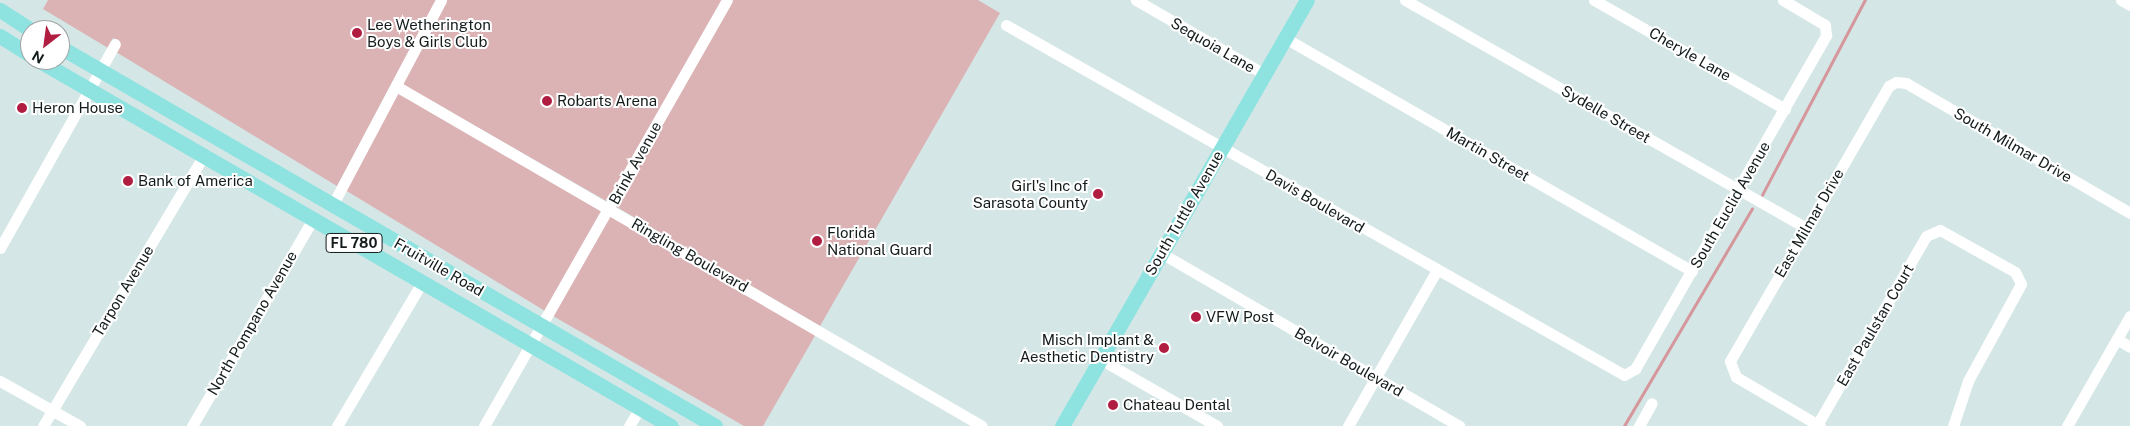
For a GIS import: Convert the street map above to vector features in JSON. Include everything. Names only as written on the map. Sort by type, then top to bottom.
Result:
[{"type":"main road","name":"South Tuttle Avenue","points":[[1062,426],[1306,0]]},
{"type":"main road","points":[[0,10],[20,23]]},
{"type":"main road","points":[[0,36],[20,49]]},
{"type":"main road","name":"Fruitville Road","points":[[70,54],[715,426]]},
{"type":"main road","name":"Fruitville Road","points":[[55,70],[671,426]]},
{"type":"street","points":[[332,206],[441,0]]},
{"type":"street","name":"Brink Avenue","points":[[484,426],[727,0]]},
{"type":"street","name":"Sequoia Lane","points":[[1136,0],[1264,74]]},
{"type":"street","name":"Sydelle Street","points":[[1406,0],[1806,228]]},
{"type":"street","name":"Cheryle Lane","points":[[1594,0],[1785,109]]},
{"type":"street","name":"South Euclid Avenue","points":[[1624,375],[1635,369],[1826,35],[1826,28],[1782,0]]},
{"type":"street","name":"Davis Boulevard","points":[[1006,25],[1624,375]]},
{"type":"street","name":"Martin Street","points":[[1285,38],[1692,270]]},
{"type":"street","points":[[0,248],[101,72],[115,44]]},
{"type":"street","name":"South Milmar Drive","points":[[1894,83],[1906,83],[2130,213]]},
{"type":"street","name":"East Milmar Drive","points":[[1819,425],[1736,377],[1730,367],[1732,356],[1886,89],[1894,83]]},
{"type":"street","name":"Ringling Boulevard","points":[[396,86],[982,426]]},
{"type":"street","name":"Tarpon Avenue","points":[[43,426],[203,156]]},
{"type":"street","name":"North Pompano Avenue","points":[[192,426],[313,219]]},
{"type":"street","name":"East Paulstan Court","points":[[1819,425],[1926,236],[1936,230],[1946,231],[2015,272],[2020,279],[2020,291],[1968,382],[1953,426]]},
{"type":"street","name":"Belvoir Boulevard","points":[[1161,253],[1460,426]]},
{"type":"street","points":[[1348,426],[1437,270]]},
{"type":"street","points":[[337,426],[422,282]]},
{"type":"street","points":[[2067,426],[2130,316]]},
{"type":"street","points":[[2117,339],[2130,347]]},
{"type":"street","points":[[1100,359],[1216,426]]},
{"type":"street","points":[[0,380],[80,426]]},
{"type":"street","points":[[1639,426],[1652,403]]},
{"type":"street","points":[[629,426],[640,408]]},
{"type":"shaded area","points":[[48,0],[436,0],[337,186],[116,52],[120,42],[113,38],[108,48],[70,25],[70,20],[61,20],[43,9]]},
{"type":"shaded area","points":[[446,0],[722,0],[608,202],[402,84]]},
{"type":"shaded area","points":[[732,0],[978,0],[1000,13],[820,326],[615,206]]},
{"type":"shaded area","points":[[398,92],[603,210],[545,311],[345,190]]},
{"type":"shaded area","points":[[611,215],[816,334],[763,426],[744,426],[553,316]]},
{"type":"waterway","points":[[1762,195],[1865,0]]},
{"type":"waterway","points":[[1624,426],[1752,209]]},
{"type":"place","name":"Lee Wetherington Boys & Girls Club","points":[[357,33]]},
{"type":"place","name":"Robarts Arena","points":[[547,101]]},
{"type":"place","name":"Heron House","points":[[22,108]]},
{"type":"place","name":"Bank of America","points":[[128,181]]},
{"type":"place","name":"Girl's Inc of Sarasota County","points":[[1098,194]]},
{"type":"place","name":"Florida National Guard","points":[[817,241]]},
{"type":"place","name":"VFW Post","points":[[1196,317]]},
{"type":"place","name":"Misch Implant & Aesthetic Dentistry","points":[[1164,348]]},
{"type":"place","name":"Chateau Dental","points":[[1113,405]]}]
